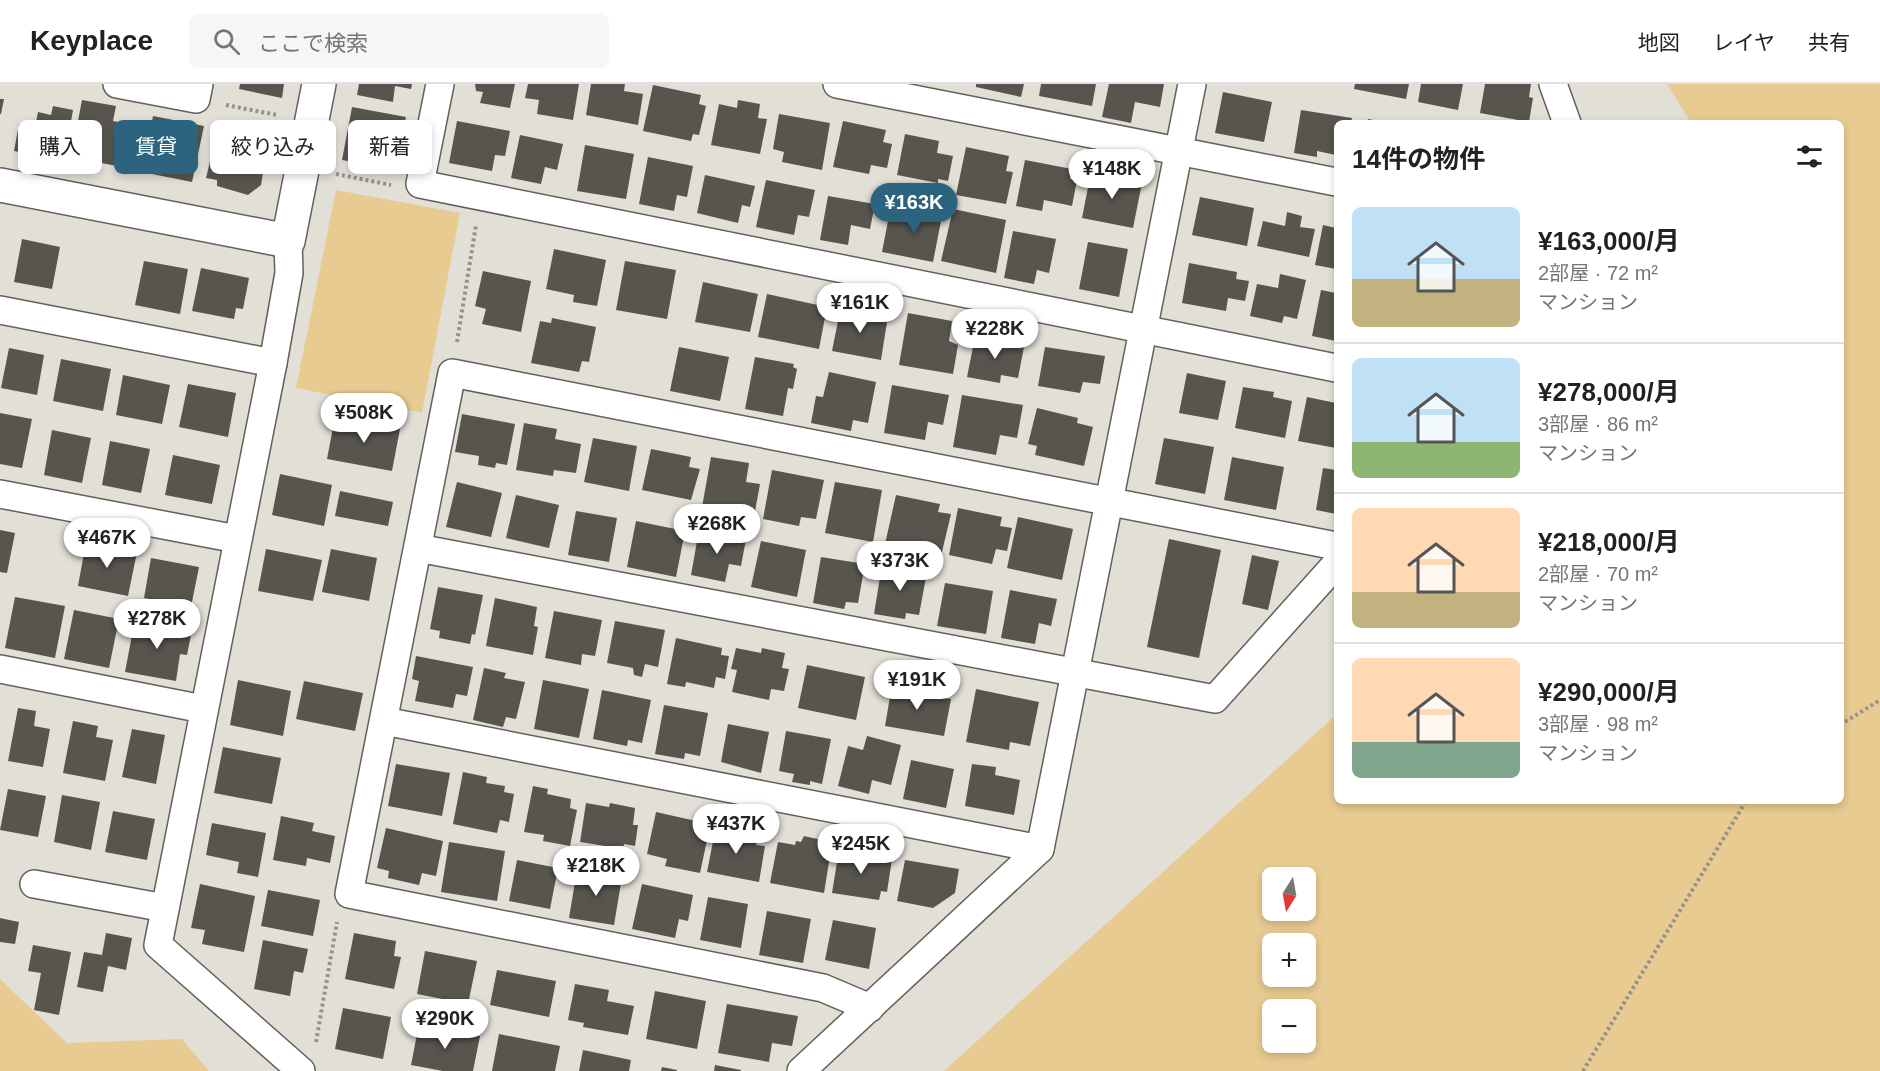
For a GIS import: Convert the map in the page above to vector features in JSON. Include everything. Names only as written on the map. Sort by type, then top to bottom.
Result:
[{"type":"street","points":[[117,84],[197,92]]},
{"type":"street","points":[[301,1071],[158,945],[273,363],[289,273],[288,241],[319,84]]},
{"type":"street","points":[[440,84],[420,184],[1334,368]]},
{"type":"street","points":[[837,84],[1334,182]]},
{"type":"street","points":[[801,1071],[1040,849],[1146,328],[1192,84]]},
{"type":"street","points":[[1553,84],[1566,120]]},
{"type":"street","points":[[0,185],[288,241]]},
{"type":"street","points":[[0,310],[273,363]]},
{"type":"street","points":[[870,1008],[823,988],[349,894],[453,373],[1334,546]]},
{"type":"street","points":[[0,494],[237,539]]},
{"type":"street","points":[[418,548],[1215,699],[1334,566]]},
{"type":"street","points":[[0,669],[203,709]]},
{"type":"street","points":[[384,721],[1040,849]]},
{"type":"street","points":[[34,884],[165,908]]},
{"type":"path","points":[[197,92],[280,115]]},
{"type":"path","points":[[336,174],[409,189],[420,184]]},
{"type":"path","points":[[453,373],[480,197]]},
{"type":"path","points":[[1844,722],[1880,700]]},
{"type":"path","points":[[1584,1071],[1744,804]]},
{"type":"path","points":[[316,1046],[339,915],[349,894]]},
{"type":"shaded area","points":[[1667,84],[1880,84],[1880,1071],[944,1071],[1334,717],[1334,804],[1844,804],[1844,120],[1689,120]]},
{"type":"shaded area","points":[[336,190],[460,213],[422,413],[296,388]]},
{"type":"shaded area","points":[[0,979],[67,1043],[182,1039],[209,1071],[0,1071]]},
{"type":"building","points":[[240,84],[284,84],[282,98],[239,89]]},
{"type":"building","points":[[359,84],[412,84],[411,89],[395,86],[393,102],[357,95]]},
{"type":"building","points":[[475,84],[515,84],[510,108],[480,103],[483,92],[476,91]]},
{"type":"building","points":[[528,84],[579,84],[573,120],[537,114],[539,100],[525,98]]},
{"type":"building","points":[[591,84],[625,84],[624,91],[643,94],[638,125],[586,115]]},
{"type":"building","points":[[976,84],[1024,84],[1021,97],[976,87]]},
{"type":"building","points":[[1041,84],[1096,84],[1092,106],[1039,96]]},
{"type":"building","points":[[1109,84],[1164,84],[1160,107],[1135,102],[1131,123],[1102,117]]},
{"type":"building","points":[[1355,84],[1409,84],[1406,99],[1354,89]]},
{"type":"building","points":[[1421,84],[1463,84],[1458,110],[1418,102]]},
{"type":"building","points":[[1485,84],[1531,84],[1529,97],[1533,98],[1529,120],[1480,113]]},
{"type":"building","points":[[653,85],[701,95],[699,104],[706,106],[699,135],[693,134],[691,141],[643,131]]},
{"type":"building","points":[[1223,92],[1272,102],[1264,142],[1215,133]]},
{"type":"building","points":[[0,99],[4,99],[1,114],[0,114]]},
{"type":"building","points":[[82,100],[116,106],[113,121],[114,165],[102,163],[102,120],[78,120]]},
{"type":"building","points":[[738,100],[760,104],[758,118],[767,119],[760,154],[711,145],[719,104],[737,108]]},
{"type":"building","points":[[53,106],[73,110],[71,120],[36,120],[38,112],[51,115]]},
{"type":"building","points":[[352,107],[406,117],[405,120],[350,120]]},
{"type":"building","points":[[1301,110],[1352,118],[1352,120],[1334,120],[1334,155],[1317,151],[1317,157],[1294,153]]},
{"type":"building","points":[[779,114],[830,123],[822,170],[782,162],[784,152],[773,149]]},
{"type":"building","points":[[153,116],[173,120],[152,120]]},
{"type":"building","points":[[457,121],[510,131],[505,156],[495,155],[492,171],[449,163]]},
{"type":"building","points":[[843,121],[886,130],[883,142],[892,144],[887,168],[871,165],[869,174],[833,167]]},
{"type":"building","points":[[198,125],[204,126],[198,154]]},
{"type":"building","points":[[348,128],[348,161],[342,160]]},
{"type":"building","points":[[18,129],[18,152],[14,151]]},
{"type":"building","points":[[905,134],[939,141],[937,153],[953,156],[948,181],[938,179],[938,183],[897,175]]},
{"type":"building","points":[[520,135],[563,144],[557,170],[545,167],[541,184],[511,178]]},
{"type":"building","points":[[585,145],[634,154],[626,199],[577,191]]},
{"type":"building","points":[[966,147],[1009,156],[1006,171],[1013,172],[1006,204],[956,195]]},
{"type":"building","points":[[648,157],[693,166],[687,197],[677,195],[674,211],[639,204]]},
{"type":"building","points":[[1025,160],[1072,169],[1070,179],[1077,180],[1072,206],[1044,200],[1042,211],[1016,206]]},
{"type":"building","points":[[210,161],[210,174],[263,174],[261,185],[248,195],[217,186],[217,180],[206,178]]},
{"type":"building","points":[[1091,172],[1142,183],[1133,228],[1082,218]]},
{"type":"building","points":[[152,174],[194,174],[192,182]]},
{"type":"building","points":[[705,175],[755,186],[750,207],[742,205],[738,223],[697,213]]},
{"type":"building","points":[[766,180],[815,190],[809,217],[798,215],[794,235],[756,227]]},
{"type":"building","points":[[828,196],[875,204],[870,229],[851,225],[848,245],[820,240]]},
{"type":"building","points":[[1200,197],[1254,208],[1247,246],[1192,235]]},
{"type":"building","points":[[913,205],[943,211],[933,262],[882,252],[889,216],[910,220]]},
{"type":"building","points":[[953,209],[1006,220],[996,273],[941,261]]},
{"type":"building","points":[[1287,212],[1302,216],[1300,227],[1315,229],[1309,257],[1257,246],[1263,221],[1285,226]]},
{"type":"building","points":[[1323,225],[1334,228],[1334,269],[1315,265]]},
{"type":"building","points":[[1013,231],[1056,239],[1049,273],[1037,270],[1034,284],[1004,278]]},
{"type":"building","points":[[22,239],[60,247],[52,289],[14,282]]},
{"type":"building","points":[[1088,242],[1128,249],[1119,297],[1079,289]]},
{"type":"building","points":[[554,249],[606,260],[597,306],[573,302],[574,295],[546,289]]},
{"type":"building","points":[[144,261],[188,269],[180,314],[135,305]]},
{"type":"building","points":[[625,261],[676,270],[667,319],[616,310]]},
{"type":"building","points":[[1189,263],[1237,272],[1236,279],[1249,281],[1245,301],[1228,298],[1226,311],[1182,303]]},
{"type":"building","points":[[201,268],[249,278],[243,309],[236,308],[234,319],[192,311]]},
{"type":"building","points":[[483,271],[531,281],[521,332],[482,324],[486,309],[475,306]]},
{"type":"building","points":[[1280,274],[1306,280],[1297,319],[1284,316],[1282,323],[1250,316],[1257,284],[1278,288]]},
{"type":"building","points":[[703,282],[758,294],[750,332],[695,322]]},
{"type":"building","points":[[1321,290],[1334,293],[1334,341],[1312,336]]},
{"type":"building","points":[[767,294],[827,307],[819,349],[758,337]]},
{"type":"building","points":[[841,306],[876,313],[875,320],[887,322],[881,360],[832,351]]},
{"type":"building","points":[[908,313],[952,321],[949,341],[958,345],[953,374],[899,365]]},
{"type":"building","points":[[552,318],[596,327],[589,362],[582,361],[579,372],[531,363],[540,321],[551,323]]},
{"type":"building","points":[[975,337],[1024,347],[1018,378],[1001,375],[1000,383],[967,377]]},
{"type":"building","points":[[679,347],[729,357],[720,401],[670,391]]},
{"type":"building","points":[[1045,347],[1105,356],[1100,384],[1083,382],[1080,393],[1038,386]]},
{"type":"building","points":[[9,348],[44,355],[37,395],[1,388]]},
{"type":"building","points":[[755,357],[794,364],[793,367],[797,369],[793,389],[788,388],[783,416],[745,409]]},
{"type":"building","points":[[61,359],[111,369],[103,411],[53,401]]},
{"type":"building","points":[[829,372],[876,382],[868,423],[853,420],[851,431],[811,423],[816,396],[823,397]]},
{"type":"building","points":[[1187,373],[1226,381],[1218,420],[1179,413]]},
{"type":"building","points":[[123,375],[170,385],[162,424],[116,415]]},
{"type":"building","points":[[188,384],[236,393],[228,437],[179,427]]},
{"type":"building","points":[[892,385],[949,395],[943,425],[928,422],[925,440],[884,433]]},
{"type":"building","points":[[1243,387],[1274,392],[1273,397],[1292,401],[1285,438],[1235,428]]},
{"type":"building","points":[[962,395],[1023,405],[1017,438],[1000,435],[996,455],[953,447]]},
{"type":"building","points":[[1307,397],[1334,403],[1334,448],[1298,441]]},
{"type":"building","points":[[1037,408],[1078,418],[1077,423],[1093,427],[1084,466],[1035,455],[1037,446],[1028,444]]},
{"type":"building","points":[[0,413],[32,419],[22,468],[0,464]]},
{"type":"building","points":[[462,414],[515,424],[507,465],[496,463],[495,468],[478,465],[479,456],[455,452]]},
{"type":"building","points":[[335,417],[400,429],[392,471],[327,459]]},
{"type":"building","points":[[524,423],[557,429],[555,439],[581,444],[576,473],[554,470],[553,476],[516,470]]},
{"type":"building","points":[[52,430],[91,438],[82,483],[44,475]]},
{"type":"building","points":[[593,438],[637,446],[629,491],[584,482]]},
{"type":"building","points":[[1164,438],[1214,447],[1205,494],[1155,484]]},
{"type":"building","points":[[110,441],[150,449],[141,493],[102,485]]},
{"type":"building","points":[[651,449],[691,457],[689,467],[700,469],[691,500],[642,490]]},
{"type":"building","points":[[173,455],[220,465],[212,504],[165,495]]},
{"type":"building","points":[[711,457],[749,463],[746,482],[760,484],[754,517],[702,507]]},
{"type":"building","points":[[1232,457],[1284,467],[1276,510],[1224,500]]},
{"type":"building","points":[[1323,468],[1334,470],[1334,514],[1316,510]]},
{"type":"building","points":[[772,470],[824,480],[816,519],[801,517],[799,526],[763,519]]},
{"type":"building","points":[[280,474],[332,485],[324,526],[272,515]]},
{"type":"building","points":[[457,482],[502,493],[491,537],[446,527]]},
{"type":"building","points":[[835,482],[882,490],[873,542],[825,533]]},
{"type":"building","points":[[340,491],[393,502],[388,526],[335,516]]},
{"type":"building","points":[[516,495],[559,505],[549,548],[506,538]]},
{"type":"building","points":[[896,495],[940,504],[938,512],[951,514],[941,556],[885,544]]},
{"type":"building","points":[[958,508],[1002,517],[1000,526],[1012,528],[1007,551],[996,549],[992,564],[949,555]]},
{"type":"building","points":[[576,511],[617,518],[609,562],[568,555]]},
{"type":"building","points":[[1018,517],[1073,529],[1062,580],[1007,568]]},
{"type":"building","points":[[636,521],[685,531],[676,577],[627,567]]},
{"type":"building","points":[[0,530],[15,533],[7,573],[0,572]]},
{"type":"building","points":[[699,530],[746,539],[741,566],[729,564],[725,582],[691,575]]},
{"type":"building","points":[[1169,539],[1221,550],[1199,658],[1147,647]]},
{"type":"building","points":[[761,541],[806,550],[797,597],[751,587]]},
{"type":"building","points":[[86,542],[137,552],[128,596],[78,586]]},
{"type":"building","points":[[266,549],[322,560],[313,601],[258,591]]},
{"type":"building","points":[[331,549],[377,558],[369,601],[322,592]]},
{"type":"building","points":[[1252,555],[1279,561],[1268,610],[1242,604]]},
{"type":"building","points":[[821,557],[865,564],[858,603],[846,602],[844,609],[813,603]]},
{"type":"building","points":[[151,558],[199,567],[191,607],[144,598]]},
{"type":"building","points":[[882,565],[927,572],[919,615],[906,613],[905,619],[874,614]]},
{"type":"building","points":[[945,583],[993,591],[986,634],[937,626]]},
{"type":"building","points":[[438,587],[483,595],[475,635],[472,634],[470,644],[439,638],[440,631],[430,629]]},
{"type":"building","points":[[1010,590],[1057,599],[1051,626],[1039,623],[1035,644],[1001,638]]},
{"type":"building","points":[[15,597],[65,606],[55,658],[5,648]]},
{"type":"building","points":[[495,598],[537,607],[534,626],[538,627],[533,655],[486,646]]},
{"type":"building","points":[[74,610],[119,619],[109,668],[64,659]]},
{"type":"building","points":[[554,611],[602,620],[595,656],[582,654],[581,665],[545,658]]},
{"type":"building","points":[[135,619],[192,630],[187,655],[180,654],[176,681],[125,672]]},
{"type":"building","points":[[615,621],[665,630],[658,667],[645,664],[642,677],[634,675],[633,668],[607,663]]},
{"type":"building","points":[[676,638],[722,648],[721,655],[729,656],[725,679],[716,677],[714,688],[686,682],[685,687],[667,684]]},
{"type":"building","points":[[736,648],[761,653],[762,648],[785,653],[782,668],[789,669],[784,691],[771,689],[769,700],[732,692],[737,670],[731,669]]},
{"type":"building","points":[[416,656],[473,667],[467,696],[456,694],[453,708],[415,701],[419,681],[412,679]]},
{"type":"building","points":[[807,665],[865,677],[856,720],[798,708]]},
{"type":"building","points":[[484,668],[506,673],[504,678],[525,682],[516,719],[506,717],[503,727],[473,720]]},
{"type":"building","points":[[238,680],[291,691],[283,736],[230,725]]},
{"type":"building","points":[[543,680],[589,689],[579,738],[534,729]]},
{"type":"building","points":[[304,681],[363,693],[355,731],[296,719]]},
{"type":"building","points":[[892,685],[935,692],[934,697],[951,699],[944,736],[885,726]]},
{"type":"building","points":[[976,689],[1039,702],[1030,746],[1010,742],[1009,750],[966,742]]},
{"type":"building","points":[[602,690],[651,700],[642,743],[628,740],[627,746],[593,739]]},
{"type":"building","points":[[664,705],[708,713],[700,756],[685,753],[684,759],[655,754]]},
{"type":"building","points":[[18,708],[36,711],[34,726],[50,729],[43,767],[8,761]]},
{"type":"building","points":[[73,721],[98,726],[96,737],[113,740],[105,781],[63,773]]},
{"type":"building","points":[[728,724],[769,732],[761,773],[721,762]]},
{"type":"building","points":[[132,729],[165,735],[156,784],[122,777]]},
{"type":"building","points":[[786,731],[831,739],[822,784],[810,781],[810,785],[792,782],[794,774],[779,771]]},
{"type":"building","points":[[867,736],[901,745],[891,785],[872,780],[869,794],[838,786],[848,746],[863,750]]},
{"type":"building","points":[[223,747],[281,758],[272,804],[214,793]]},
{"type":"building","points":[[911,760],[954,769],[946,808],[903,799]]},
{"type":"building","points":[[396,764],[450,773],[442,816],[388,806]]},
{"type":"building","points":[[972,764],[996,767],[995,775],[1020,780],[1014,815],[965,806]]},
{"type":"building","points":[[463,772],[487,777],[486,783],[505,786],[504,792],[514,794],[509,822],[500,820],[497,833],[453,824]]},
{"type":"building","points":[[533,786],[548,789],[547,794],[571,799],[570,808],[577,810],[570,846],[543,841],[544,835],[524,832]]},
{"type":"building","points":[[8,789],[46,796],[38,837],[0,830]]},
{"type":"building","points":[[62,795],[100,802],[91,850],[54,842]]},
{"type":"building","points":[[586,803],[609,807],[610,803],[635,808],[633,825],[638,825],[635,846],[624,844],[622,854],[604,851],[605,846],[580,842]]},
{"type":"building","points":[[113,811],[155,819],[147,860],[105,852]]},
{"type":"building","points":[[656,812],[696,821],[694,827],[709,831],[700,873],[665,866],[667,859],[647,854]]},
{"type":"building","points":[[281,816],[314,823],[312,831],[335,836],[330,863],[307,858],[306,866],[273,860]]},
{"type":"building","points":[[212,823],[266,833],[258,877],[237,873],[239,862],[206,855]]},
{"type":"building","points":[[716,826],[758,834],[756,845],[765,846],[759,882],[707,872]]},
{"type":"building","points":[[386,828],[443,841],[436,876],[422,873],[419,885],[388,878],[389,871],[377,868]]},
{"type":"building","points":[[804,836],[822,840],[821,848],[831,850],[824,893],[770,883],[778,842],[795,845],[796,841],[801,842]]},
{"type":"building","points":[[449,842],[505,851],[497,901],[441,892]]},
{"type":"building","points":[[839,850],[892,859],[887,892],[881,891],[879,900],[832,893]]},
{"type":"building","points":[[517,860],[558,868],[550,909],[509,901]]},
{"type":"building","points":[[905,860],[959,869],[955,893],[933,908],[897,901]]},
{"type":"building","points":[[577,870],[622,877],[614,925],[569,918]]},
{"type":"building","points":[[200,884],[255,896],[244,952],[202,944],[205,930],[191,928]]},
{"type":"building","points":[[642,884],[693,895],[688,921],[679,919],[675,938],[632,929]]},
{"type":"building","points":[[268,890],[320,900],[313,936],[261,926]]},
{"type":"building","points":[[708,897],[748,904],[741,948],[700,940]]},
{"type":"building","points":[[767,911],[811,919],[803,963],[759,955]]},
{"type":"building","points":[[0,918],[19,922],[15,944],[0,942]]},
{"type":"building","points":[[833,920],[876,928],[869,969],[825,960]]},
{"type":"building","points":[[106,933],[132,938],[126,970],[108,966],[103,992],[77,987],[84,952],[102,955]]},
{"type":"building","points":[[354,933],[396,941],[394,956],[401,957],[394,989],[345,979]]},
{"type":"building","points":[[263,940],[308,949],[303,973],[294,971],[290,996],[254,989]]},
{"type":"building","points":[[33,945],[71,952],[59,1015],[34,1010],[41,973],[28,971]]},
{"type":"building","points":[[425,951],[477,961],[468,1004],[417,994]]},
{"type":"building","points":[[497,970],[556,981],[549,1017],[490,1005]]},
{"type":"building","points":[[575,984],[609,990],[607,1001],[634,1006],[628,1035],[583,1027],[584,1023],[568,1020]]},
{"type":"building","points":[[655,991],[706,1001],[697,1049],[646,1039]]},
{"type":"building","points":[[727,1004],[798,1016],[792,1046],[772,1043],[769,1062],[718,1053]]},
{"type":"building","points":[[343,1008],[391,1017],[383,1059],[335,1049]]},
{"type":"building","points":[[419,1024],[480,1036],[473,1071],[443,1071],[411,1065]]},
{"type":"building","points":[[499,1034],[560,1046],[555,1071],[492,1071]]},
{"type":"building","points":[[583,1050],[631,1060],[629,1071],[579,1071]]},
{"type":"building","points":[[715,1065],[741,1070],[741,1071],[714,1071]]},
{"type":"building","points":[[662,1067],[677,1070],[677,1071],[661,1071]]}]
